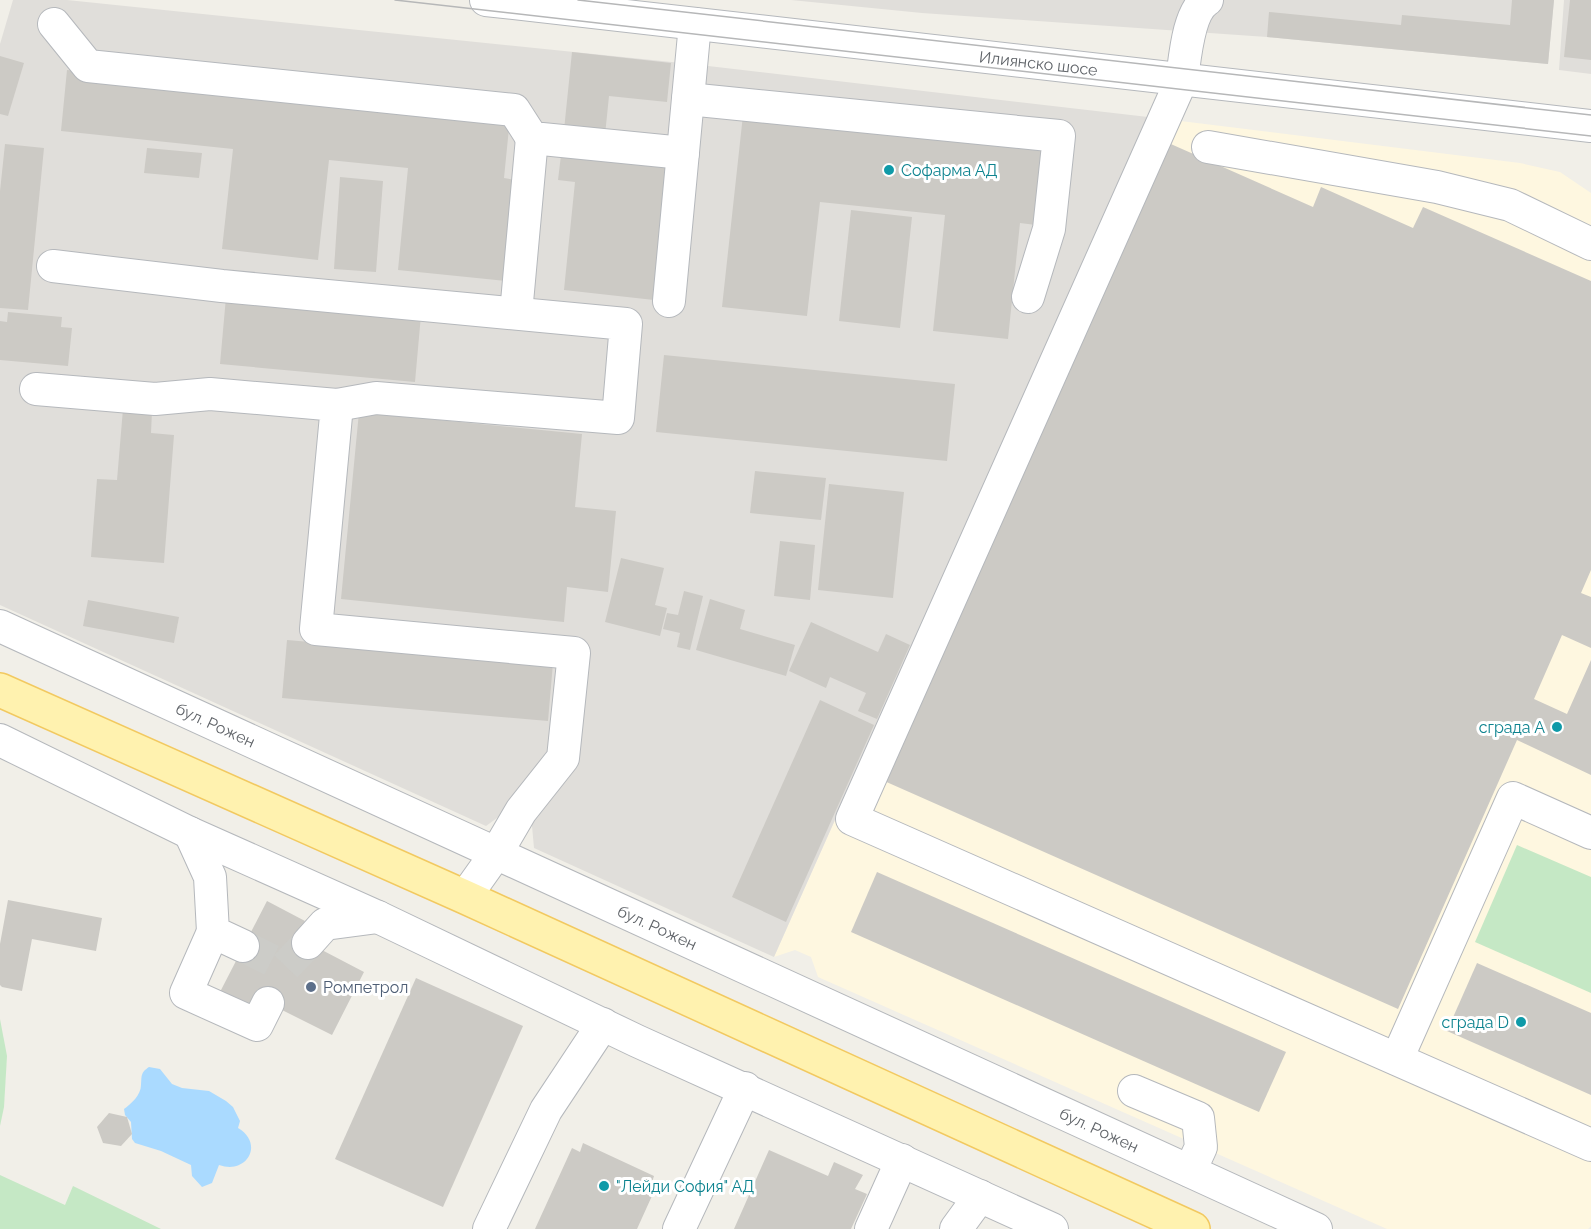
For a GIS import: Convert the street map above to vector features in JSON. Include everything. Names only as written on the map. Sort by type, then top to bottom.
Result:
[{"type":"main road","points":[[0,691],[465,897],[1193,1229]]},
{"type":"street","name":"Илиянско шосе","points":[[486,0],[1591,126]]},
{"type":"street","points":[[1207,0],[1201,4],[1192,21],[1182,79],[852,819],[1591,1145]]},
{"type":"street","points":[[54,24],[88,66],[514,110],[532,138],[516,313]]},
{"type":"street","points":[[669,301],[695,24]]},
{"type":"street","points":[[688,99],[1059,136],[1049,229],[1028,297]]},
{"type":"street","points":[[532,138],[683,153]]},
{"type":"street","points":[[1208,147],[1437,187],[1499,202],[1510,205],[1591,244]]},
{"type":"street","points":[[36,389],[155,399],[210,394],[337,405],[376,398],[618,418],[626,324],[234,287],[53,266]]},
{"type":"street","points":[[337,405],[316,629],[574,652],[563,758],[521,811],[497,852],[465,897]]},
{"type":"street","name":"бул. Рожен","points":[[0,626],[1316,1229]]},
{"type":"street","points":[[0,740],[190,833],[378,917],[603,1024],[1052,1229]]},
{"type":"street","points":[[1397,1059],[1513,798],[1591,833]]},
{"type":"street","points":[[190,833],[210,877],[213,932],[186,993],[257,1025],[268,1003]]},
{"type":"street","points":[[308,943],[325,924],[378,917]]},
{"type":"street","points":[[213,932],[243,946]]},
{"type":"street","points":[[489,1229],[546,1110],[603,1024]]},
{"type":"street","points":[[679,1229],[745,1088]]},
{"type":"street","points":[[1134,1090],[1198,1118],[1201,1148],[1190,1171]]},
{"type":"street","points":[[871,1229],[902,1160]]},
{"type":"street","points":[[956,1229],[980,1196]]},
{"type":"shaded area","points":[[13,0],[67,0],[691,64],[1148,117],[774,957],[534,848],[531,815],[512,807],[486,826],[0,605],[0,44]]},
{"type":"shaded area","points":[[791,0],[1554,0],[1548,64],[1267,37],[922,13]]},
{"type":"shaded area","points":[[1564,0],[1591,0],[1591,74],[1559,70]]},
{"type":"shaded area","points":[[1148,117],[1520,163],[1560,172],[1591,193],[1591,1226],[1588,1229],[1387,1229],[818,977],[811,957],[795,950],[774,957]]},
{"type":"green space","points":[[1517,845],[1591,877],[1591,993],[1475,942]]},
{"type":"green space","points":[[0,1019],[7,1056],[4,1107],[0,1126]]},
{"type":"green space","points":[[0,1175],[65,1205],[73,1186],[161,1229],[0,1229]]},
{"type":"water","points":[[149,1067],[160,1069],[172,1084],[182,1088],[209,1091],[233,1107],[240,1121],[238,1128],[246,1134],[250,1142],[251,1149],[245,1162],[238,1166],[219,1165],[212,1183],[202,1187],[192,1176],[191,1165],[161,1151],[135,1143],[132,1139],[131,1122],[125,1115],[124,1109],[137,1096],[141,1089],[142,1075]]},
{"type":"building","points":[[1512,0],[1554,0],[1548,64],[1267,37],[1269,12],[1401,25],[1402,15],[1510,25]]},
{"type":"building","points":[[1570,0],[1591,0],[1591,60],[1564,57]]},
{"type":"building","points":[[572,52],[671,63],[667,102],[609,96],[605,135],[564,130]]},
{"type":"building","points":[[0,56],[24,63],[8,116],[0,114]]},
{"type":"building","points":[[67,70],[510,118],[504,178],[516,180],[506,281],[398,270],[408,168],[329,160],[318,260],[222,249],[233,149],[61,131]]},
{"type":"building","points":[[743,115],[1044,147],[1036,225],[1020,223],[1008,339],[933,331],[945,215],[820,202],[807,316],[722,307]]},
{"type":"building","points":[[1164,141],[1313,207],[1321,187],[1413,228],[1423,207],[1591,281],[1591,570],[1581,593],[1591,597],[1591,648],[1562,635],[1534,699],[1567,714],[1591,660],[1591,775],[1517,740],[1398,1009],[882,780]]},
{"type":"building","points":[[5,144],[44,148],[28,310],[0,308],[0,191]]},
{"type":"building","points":[[562,147],[669,158],[654,300],[564,290],[575,182],[558,180]]},
{"type":"building","points":[[147,148],[202,153],[199,178],[144,173]]},
{"type":"building","points":[[340,177],[383,181],[376,272],[334,269]]},
{"type":"building","points":[[851,210],[912,217],[900,328],[839,321]]},
{"type":"building","points":[[226,297],[421,315],[415,382],[220,364]]},
{"type":"building","points":[[8,312],[62,317],[61,327],[72,328],[68,366],[0,360],[0,321],[7,322]]},
{"type":"building","points":[[664,355],[955,384],[947,461],[656,432]]},
{"type":"building","points":[[123,409],[152,411],[151,433],[174,435],[164,563],[91,557],[97,479],[117,480]]},
{"type":"building","points":[[359,412],[582,434],[575,507],[616,511],[608,592],[567,587],[564,622],[341,599]]},
{"type":"building","points":[[755,471],[826,478],[821,520],[750,513]]},
{"type":"building","points":[[829,484],[904,492],[893,598],[818,590]]},
{"type":"building","points":[[780,541],[815,545],[810,600],[774,596]]},
{"type":"building","points":[[621,558],[664,568],[655,605],[667,608],[660,636],[605,622]]},
{"type":"building","points":[[684,591],[703,596],[690,650],[677,647],[680,633],[663,629],[667,613],[678,615]]},
{"type":"building","points":[[710,599],[745,610],[740,629],[795,645],[786,676],[696,650]]},
{"type":"building","points":[[88,600],[179,617],[174,643],[83,626]]},
{"type":"building","points":[[811,622],[878,652],[886,634],[910,645],[877,719],[858,711],[866,693],[830,677],[826,688],[789,671]]},
{"type":"building","points":[[287,640],[553,663],[548,721],[282,698]]},
{"type":"building","points":[[820,700],[874,725],[786,922],[732,897]]},
{"type":"building","points":[[877,872],[1286,1052],[1259,1112],[851,932]]},
{"type":"building","points":[[8,900],[102,918],[96,951],[32,939],[22,991],[2,987],[0,985],[0,944]]},
{"type":"building","points":[[267,901],[305,921],[297,937],[364,972],[332,1035],[264,1001],[259,1011],[220,992]]},
{"type":"building","name":"сграда D","points":[[1477,963],[1591,1013],[1591,1095],[1447,1031]]},
{"type":"building","points":[[416,978],[523,1026],[443,1207],[335,1159]]},
{"type":"building","points":[[109,1113],[127,1117],[132,1134],[121,1146],[103,1143],[97,1127]]},
{"type":"building","name":"\"Лейди София\" АД","points":[[583,1143],[654,1176],[651,1185],[656,1187],[637,1229],[535,1229],[572,1148],[580,1152]]},
{"type":"building","points":[[769,1150],[828,1176],[834,1162],[863,1175],[855,1189],[867,1194],[851,1229],[734,1229]]},
{"type":"tunnel","points":[[243,946],[285,967],[308,943]]},
{"type":"tram line","points":[[395,0],[1591,136]]},
{"type":"tram line","points":[[578,0],[1591,115]]},
{"type":"place","name":"Софарма АД","points":[[889,170]]},
{"type":"place","name":"сграда А","points":[[1557,727]]},
{"type":"place","name":"Ромпетрол","points":[[311,987]]},
{"type":"place","name":"сграда D","points":[[1521,1022]]},
{"type":"place","name":"\"Лейди София\" АД","points":[[604,1186]]}]
